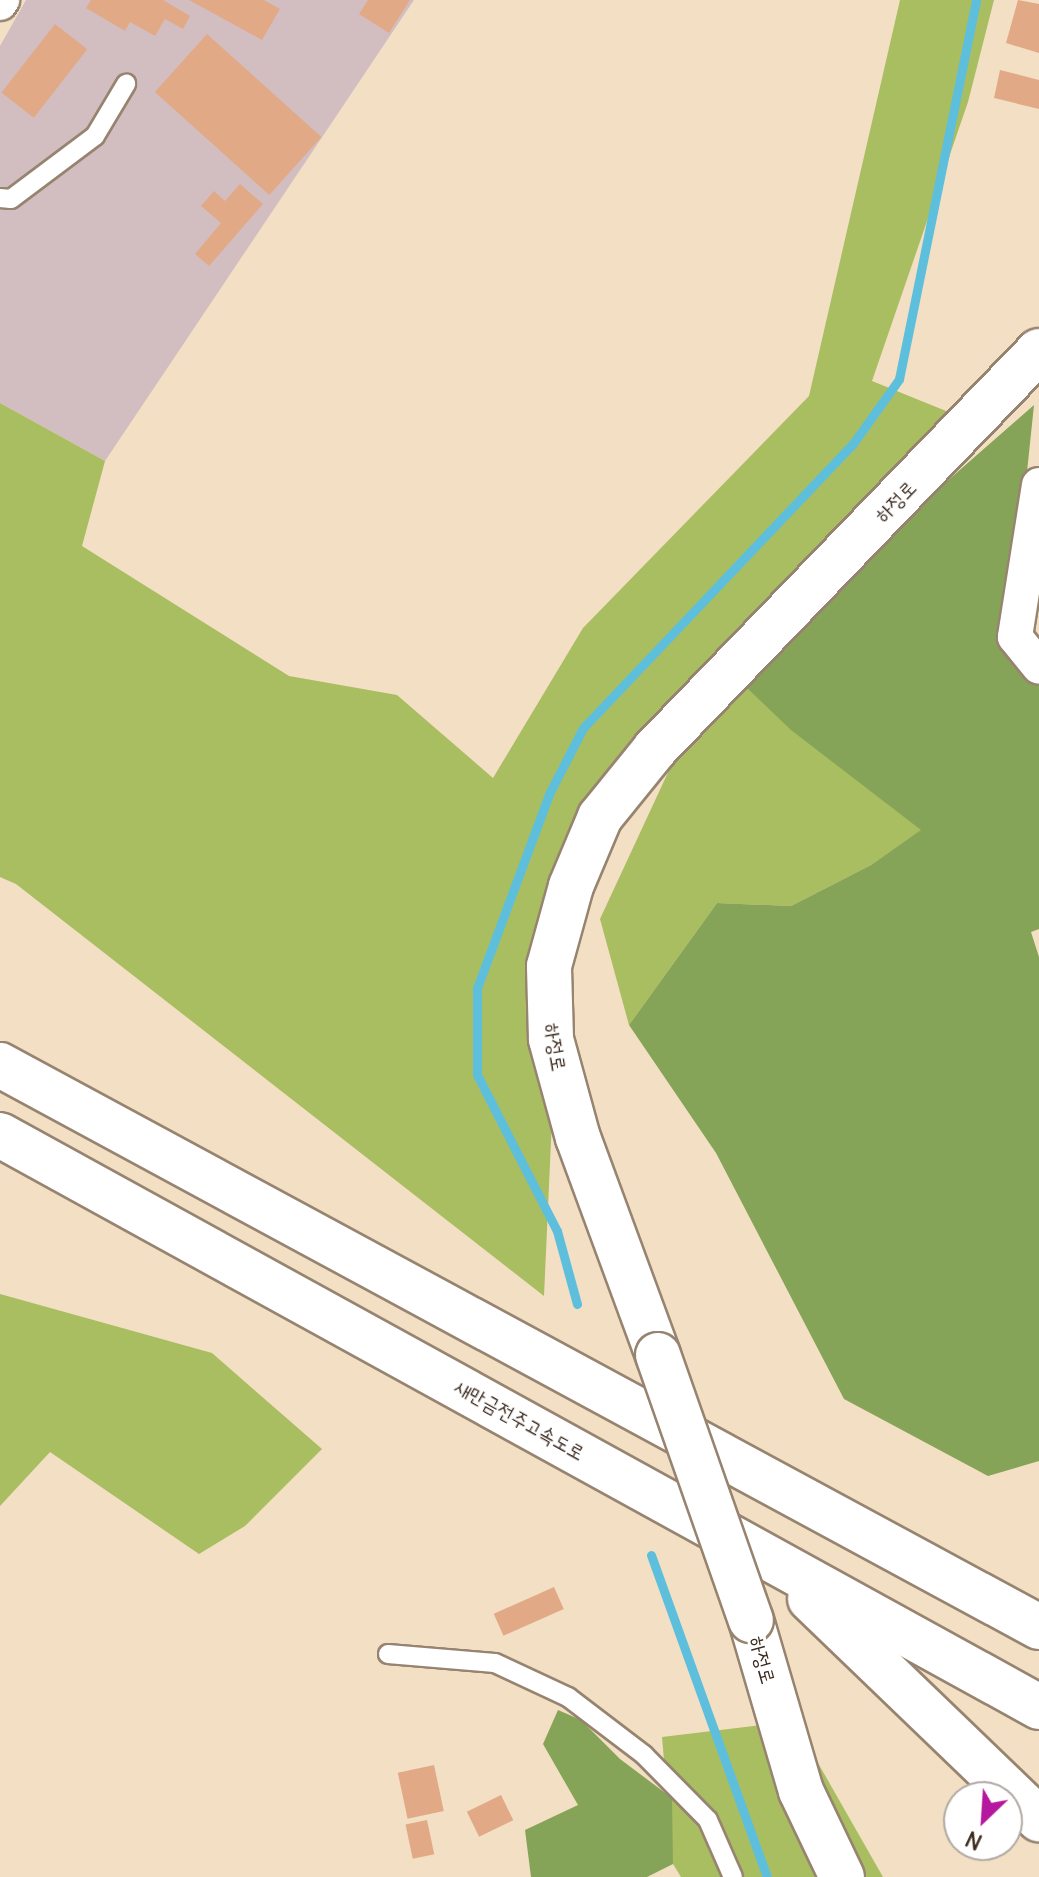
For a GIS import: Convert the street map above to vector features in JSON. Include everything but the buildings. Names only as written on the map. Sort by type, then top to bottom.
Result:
[{"type":"main road","name":"하정로","points":[[842,1877],[801,1791],[751,1620],[578,1138],[551,1039],[549,966],[571,886],[600,817],[655,749],[1039,351]]},
{"type":"main road","points":[[0,1065],[1039,1627]]},
{"type":"main road","name":"새만금전주고속도로","points":[[0,1135],[749,1544],[1039,1707]]},
{"type":"main road","points":[[749,1544],[914,1695],[1039,1819]]},
{"type":"street","points":[[1039,485],[1015,637],[1039,667]]},
{"type":"lane","points":[[0,198],[11,199],[95,136],[126,84]]},
{"type":"lane","points":[[388,1654],[495,1663],[568,1697],[644,1755],[708,1820],[733,1877]]},
{"type":"shaded area","points":[[26,0],[414,0],[105,461],[0,403],[0,46]]},
{"type":"green space","points":[[900,0],[994,0],[968,102],[872,381],[951,413],[577,815],[527,985],[554,1075],[544,1296],[16,884],[0,877],[0,403],[105,461],[82,546],[289,676],[397,695],[493,778],[583,628],[809,396]]},
{"type":"green space","points":[[1034,405],[1009,644],[1039,682],[1039,929],[1031,932],[1039,957],[1039,1461],[988,1476],[844,1399],[716,1153],[629,1025],[717,903],[791,906],[871,865],[921,830],[791,730],[746,687],[874,545]]},
{"type":"green space","points":[[746,687],[922,830],[871,865],[791,906],[717,903],[629,1025],[600,919],[671,766]]},
{"type":"green space","points":[[0,1294],[212,1353],[322,1449],[245,1526],[199,1554],[50,1452],[0,1506]]},
{"type":"green space","points":[[558,1710],[581,1720],[620,1759],[672,1798],[673,1864],[647,1877],[531,1877],[525,1830],[578,1805],[543,1744]]},
{"type":"green space","points":[[794,1721],[883,1877],[681,1877],[673,1864],[662,1737]]},
{"type":"waterway","points":[[577,1304],[557,1231],[477,1075],[477,988],[550,792],[583,728],[852,445],[899,379],[976,0]]},
{"type":"waterway","points":[[651,1555],[767,1877]]}]
